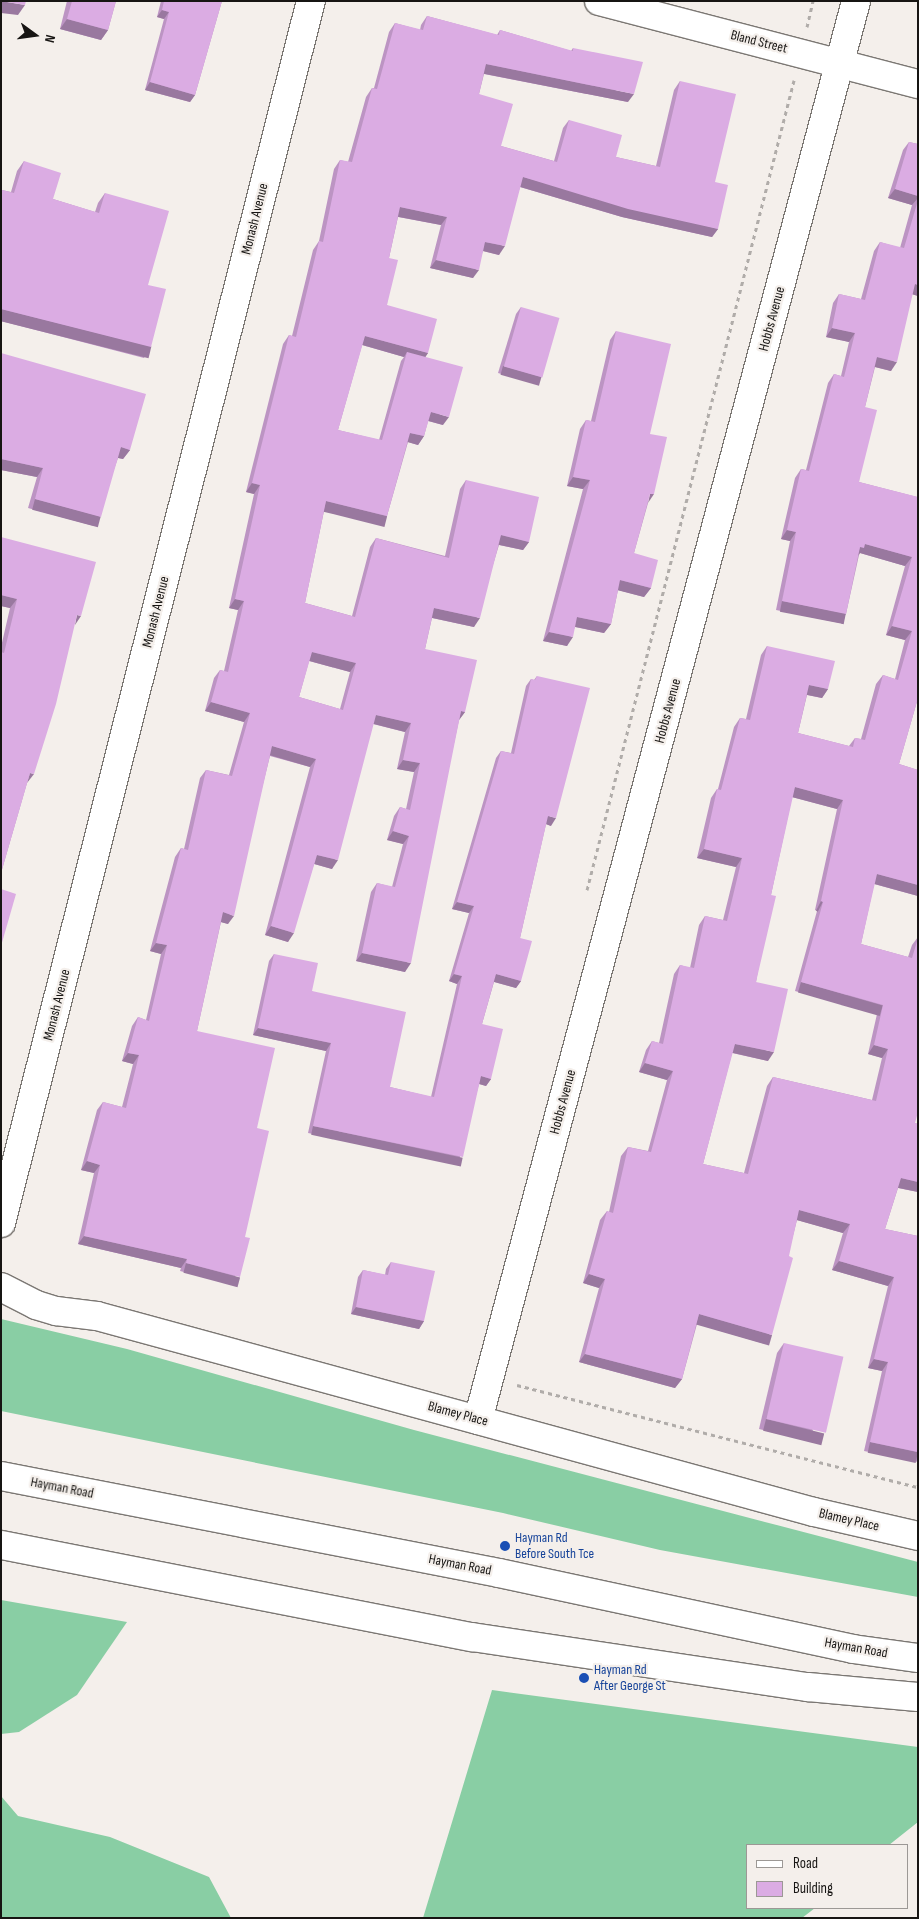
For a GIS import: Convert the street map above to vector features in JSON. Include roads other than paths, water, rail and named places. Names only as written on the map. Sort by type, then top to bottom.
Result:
[{"type":"street","name":"Monash Avenue","points":[[1,1223],[311,1]]},
{"type":"street","name":"Bland Street","points":[[600,1],[918,84]]},
{"type":"street","name":"Hobbs Avenue","points":[[478,1420],[841,64],[856,1]]},
{"type":"street","name":"Blamey Place","points":[[1,1287],[36,1306],[56,1311],[97,1316],[814,1512],[918,1536]]},
{"type":"street","name":"Hayman Road","points":[[1,1476],[500,1573],[852,1649],[918,1658]]},
{"type":"street","points":[[1,1545],[472,1637],[808,1687],[918,1696]]},
{"type":"place","name":"Hayman Rd Before South Tce","points":[[505,1546]]},
{"type":"place","name":"Hayman Rd After George St","points":[[584,1678]]}]
